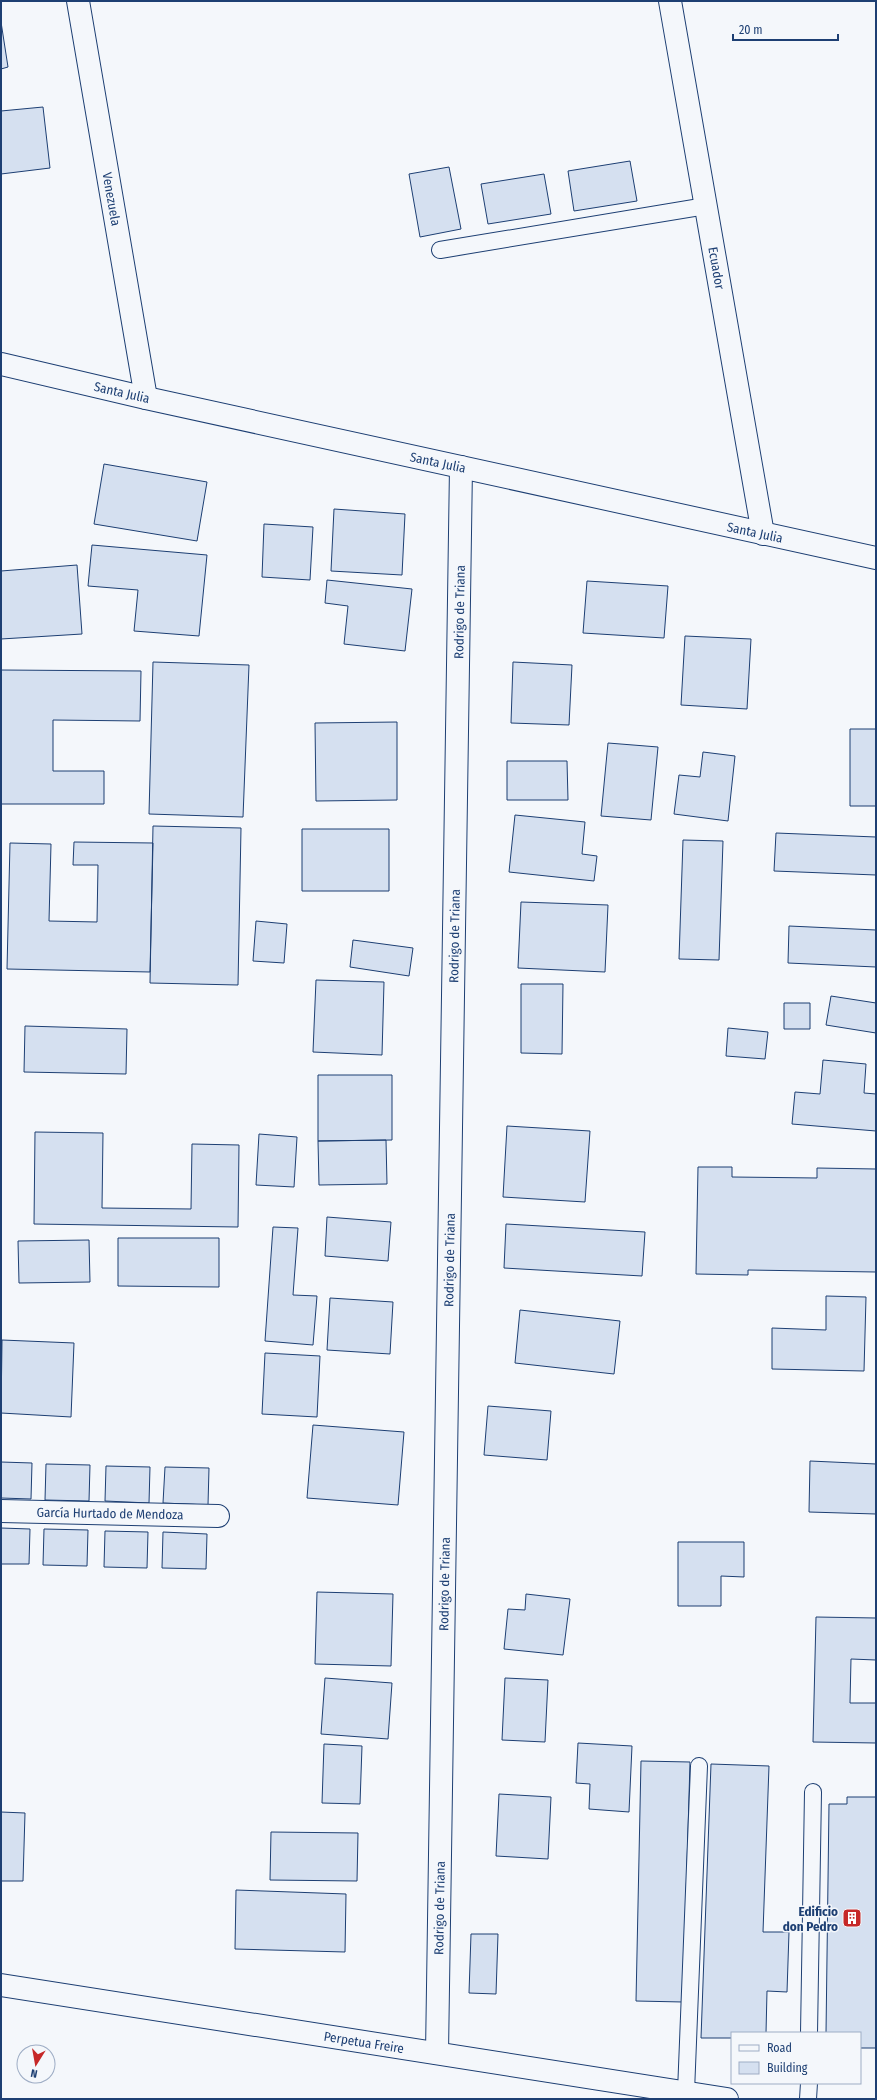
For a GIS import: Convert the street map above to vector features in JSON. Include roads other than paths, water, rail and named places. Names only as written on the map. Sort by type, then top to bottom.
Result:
[{"type":"street","name":"Venezuela","points":[[78,1],[146,398]]},
{"type":"street","name":"Ecuador","points":[[670,1],[763,534]]},
{"type":"street","name":"Santa Julia","points":[[1,364],[146,398],[876,558]]},
{"type":"street","name":"Rodrigo de Triana","points":[[437,2054],[461,467]]},
{"type":"street","name":"García Hurtado de Mendoza","points":[[1,1511],[218,1516]]},
{"type":"street","name":"Perpetua Freire","points":[[1,1985],[727,2099]]},
{"type":"lane","points":[[440,250],[706,206]]},
{"type":"lane","points":[[686,2092],[699,1766]]},
{"type":"lane","points":[[809,2032],[813,1792]]},
{"type":"lane","points":[[808,2084],[808,2099]]},
{"type":"place","name":"Edificio don Pedro","points":[[852,1918]]}]
